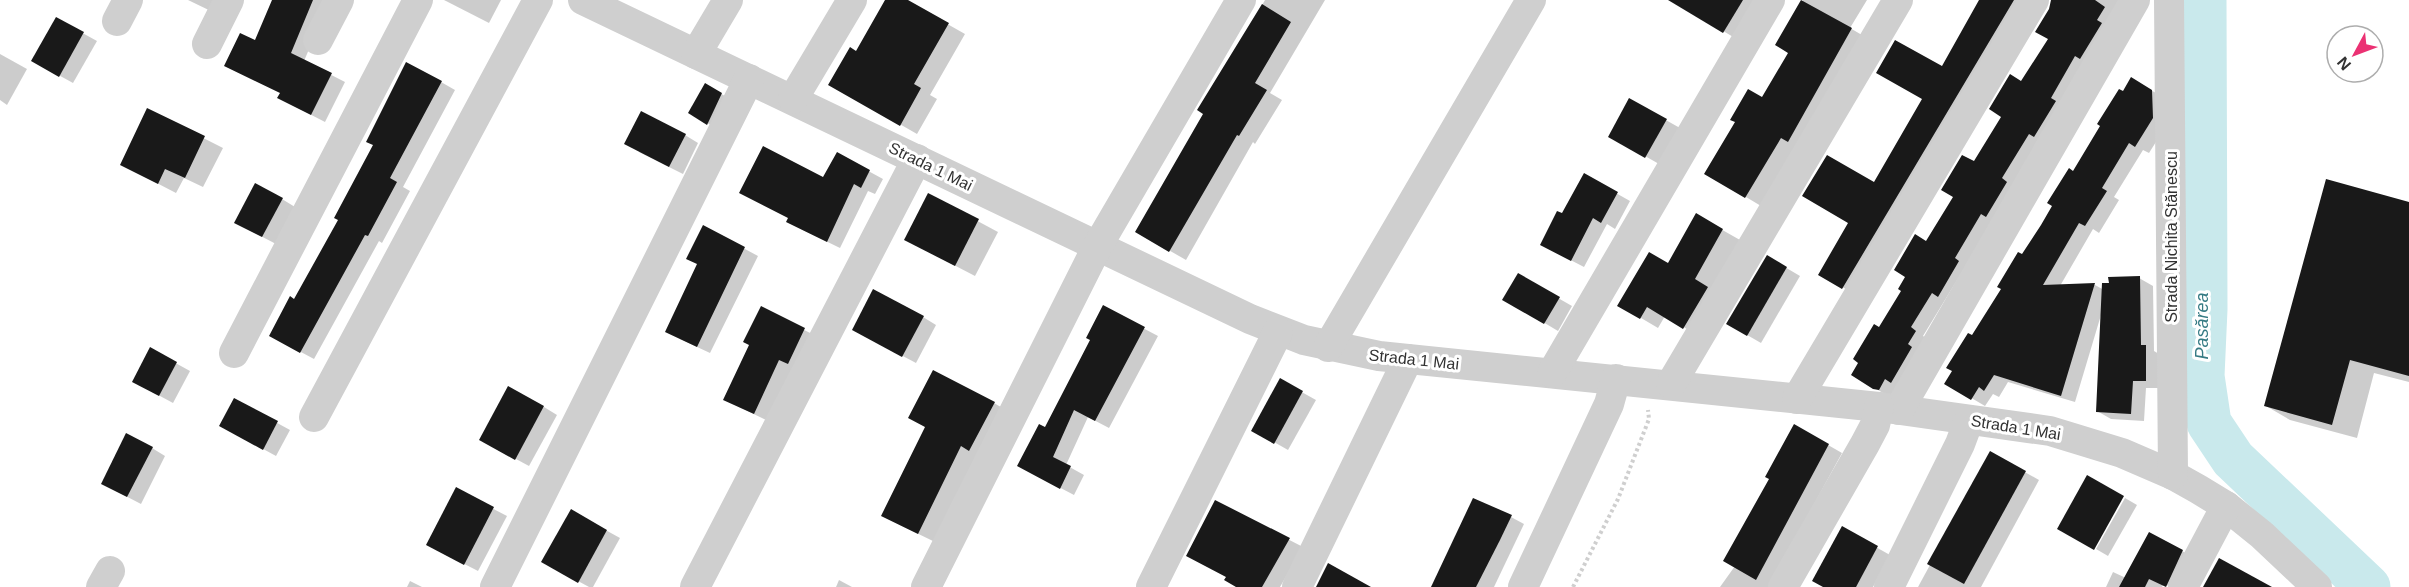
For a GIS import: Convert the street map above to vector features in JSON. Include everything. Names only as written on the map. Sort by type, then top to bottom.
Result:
[{"type":"street","points":[[207,44],[229,0]]},
{"type":"street","points":[[318,40],[339,0]]},
{"type":"street","points":[[234,353],[418,0]]},
{"type":"street","points":[[314,417],[538,0]]},
{"type":"street","name":"Strada 1 Mai","points":[[583,0],[1278,332],[1328,347],[1408,359],[1660,383],[1889,409],[2050,431],[2122,453],[2173,475],[2226,506],[2262,535],[2318,587]]},
{"type":"street","points":[[696,54],[728,0]]},
{"type":"street","points":[[793,99],[852,0]]},
{"type":"street","points":[[926,587],[1097,247],[1241,0]]},
{"type":"street","points":[[1328,347],[1531,0]]},
{"type":"street","points":[[1552,373],[1770,0]]},
{"type":"street","points":[[1660,383],[1898,0]]},
{"type":"street","points":[[1797,399],[2034,0]]},
{"type":"street","points":[[1783,587],[1875,425],[1889,409],[2134,0]]},
{"type":"street","name":"Strada Nichita Stănescu","points":[[2169,0],[2173,475]]},
{"type":"street","points":[[495,587],[749,79]]},
{"type":"street","points":[[695,587],[917,159]]},
{"type":"street","points":[[1151,587],[1278,332]]},
{"type":"street","points":[[1298,587],[1408,359]]},
{"type":"street","points":[[1523,587],[1609,404],[1616,379]]},
{"type":"street","points":[[1889,587],[1960,444],[1969,420]]},
{"type":"street","points":[[2183,587],[2226,506]]},
{"type":"path","points":[[1573,587],[1618,499],[1660,383]]},
{"type":"building","points":[[272,0],[313,0],[291,53],[332,73],[311,115],[277,98],[280,93],[224,66],[240,33],[255,40]]},
{"type":"building","points":[[885,0],[908,0],[949,23],[914,84],[921,88],[900,126],[828,85],[850,47],[856,51]]},
{"type":"building","points":[[1668,0],[1743,0],[1723,33]]},
{"type":"building","points":[[1801,0],[1852,28],[1788,142],[1781,138],[1745,198],[1704,174],[1735,122],[1730,120],[1748,89],[1762,97],[1788,53],[1775,45]]},
{"type":"building","points":[[1979,0],[2014,0],[1842,289],[1818,275],[1848,223],[1802,196],[1827,155],[1874,182],[1922,99],[1876,73],[1895,40],[1942,66]]},
{"type":"building","points":[[2051,0],[2095,0],[2105,7],[2097,20],[2102,23],[2080,59],[2075,56],[2051,98],[2056,101],[2034,137],[2029,134],[2002,178],[2007,182],[1986,217],[1981,214],[1955,258],[1959,261],[1938,297],[1932,293],[1911,327],[1916,331],[1908,344],[1912,347],[1891,383],[1885,379],[1879,390],[1873,389],[1851,375],[1858,363],[1853,359],[1874,324],[1879,327],[1901,291],[1898,289],[1905,277],[1894,270],[1915,234],[1926,241],[1953,197],[1941,190],[1962,155],[1974,161],[2001,117],[1989,109],[2010,74],[2021,81],[2048,39],[2035,32],[2049,9]]},
{"type":"building","points":[[1262,4],[1291,22],[1255,83],[1267,90],[1239,136],[1237,135],[1169,252],[1135,232],[1203,114],[1197,110]]},
{"type":"building","points":[[56,17],[84,32],[59,77],[31,61]]},
{"type":"building","points":[[406,62],[442,81],[390,178],[397,182],[300,353],[269,336],[290,296],[294,299],[338,220],[334,218],[373,145],[366,142]]},
{"type":"building","points":[[2131,77],[2152,90],[2153,118],[2135,147],[2129,143],[2102,188],[2107,191],[2085,226],[2079,223],[2043,285],[2095,283],[2061,396],[1994,375],[1984,391],[1979,387],[1971,400],[1944,384],[1952,371],[1946,368],[1968,333],[1972,335],[2001,289],[1997,287],[2018,252],[2022,254],[2052,206],[2047,203],[2069,168],[2073,171],[2100,126],[2097,124],[2119,89],[2123,91]]},
{"type":"building","points":[[705,83],[722,93],[707,125],[688,113]]},
{"type":"building","points":[[1629,98],[1667,119],[1645,158],[1608,137]]},
{"type":"building","points":[[147,108],[205,136],[185,178],[165,169],[158,184],[120,165]]},
{"type":"building","points":[[641,111],[686,134],[669,167],[624,144]]},
{"type":"building","points":[[763,146],[823,177],[837,152],[870,170],[861,188],[854,184],[827,242],[786,222],[788,218],[739,193]]},
{"type":"building","points":[[1584,173],[1618,192],[1601,223],[1593,218],[1571,261],[1540,245],[1557,211],[1562,213]]},
{"type":"building","points":[[2326,179],[2409,202],[2409,376],[2350,360],[2332,425],[2264,406]]},
{"type":"building","points":[[255,183],[283,198],[262,237],[234,223]]},
{"type":"building","points":[[928,193],[979,219],[955,266],[904,240]]},
{"type":"building","points":[[1696,213],[1723,229],[1695,279],[1708,287],[1683,329],[1647,307],[1640,319],[1617,306],[1649,252],[1668,263]]},
{"type":"building","points":[[703,225],[745,247],[697,347],[665,332],[697,264],[686,259]]},
{"type":"building","points":[[1767,255],[1787,267],[1747,336],[1726,324]]},
{"type":"building","points":[[1518,273],[1560,297],[1544,324],[1502,300]]},
{"type":"building","points":[[2140,276],[2141,345],[2146,345],[2146,381],[2133,381],[2131,414],[2096,412],[2102,283],[2109,283],[2108,277]]},
{"type":"building","points":[[873,289],[924,316],[902,357],[852,330]]},
{"type":"building","points":[[1103,305],[1145,327],[1095,421],[1074,410],[1053,457],[1071,466],[1060,489],[1017,466],[1039,424],[1045,427],[1090,340],[1086,338]]},
{"type":"building","points":[[761,306],[805,328],[788,364],[779,360],[754,414],[723,400],[749,345],[743,342]]},
{"type":"building","points":[[150,347],[177,362],[159,396],[132,382]]},
{"type":"building","points":[[933,370],[995,402],[969,451],[961,446],[918,534],[881,516],[925,427],[908,418]]},
{"type":"building","points":[[1280,378],[1303,391],[1274,444],[1251,431]]},
{"type":"building","points":[[508,386],[544,406],[515,460],[479,440]]},
{"type":"building","points":[[234,398],[278,421],[263,450],[219,426]]},
{"type":"building","points":[[1794,424],[1829,444],[1756,580],[1723,561],[1769,479],[1765,477]]},
{"type":"building","points":[[126,433],[153,447],[127,497],[101,484]]},
{"type":"building","points":[[1990,451],[2026,471],[1964,584],[1927,564]]},
{"type":"building","points":[[2087,475],[2124,496],[2094,550],[2057,529]]},
{"type":"building","points":[[456,487],[494,507],[464,565],[426,545]]},
{"type":"building","points":[[1473,498],[1512,515],[1476,587],[1431,587]]},
{"type":"building","points":[[1215,500],[1290,538],[1262,587],[1236,587],[1224,580],[1226,577],[1186,556]]},
{"type":"building","points":[[571,509],[607,530],[578,583],[541,562]]},
{"type":"building","points":[[1842,526],[1878,546],[1856,587],[1823,587],[1812,581]]},
{"type":"building","points":[[2149,532],[2183,550],[2166,587],[2149,579],[2145,587],[2119,587]]},
{"type":"building","points":[[2219,558],[2272,587],[2203,587]]},
{"type":"building","points":[[1328,563],[1371,587],[1316,587]]},
{"type":"waterway","name":"Pasărea","points":[[2204,0],[2205,309],[2202,376],[2209,423],[2233,459],[2368,587]]}]
